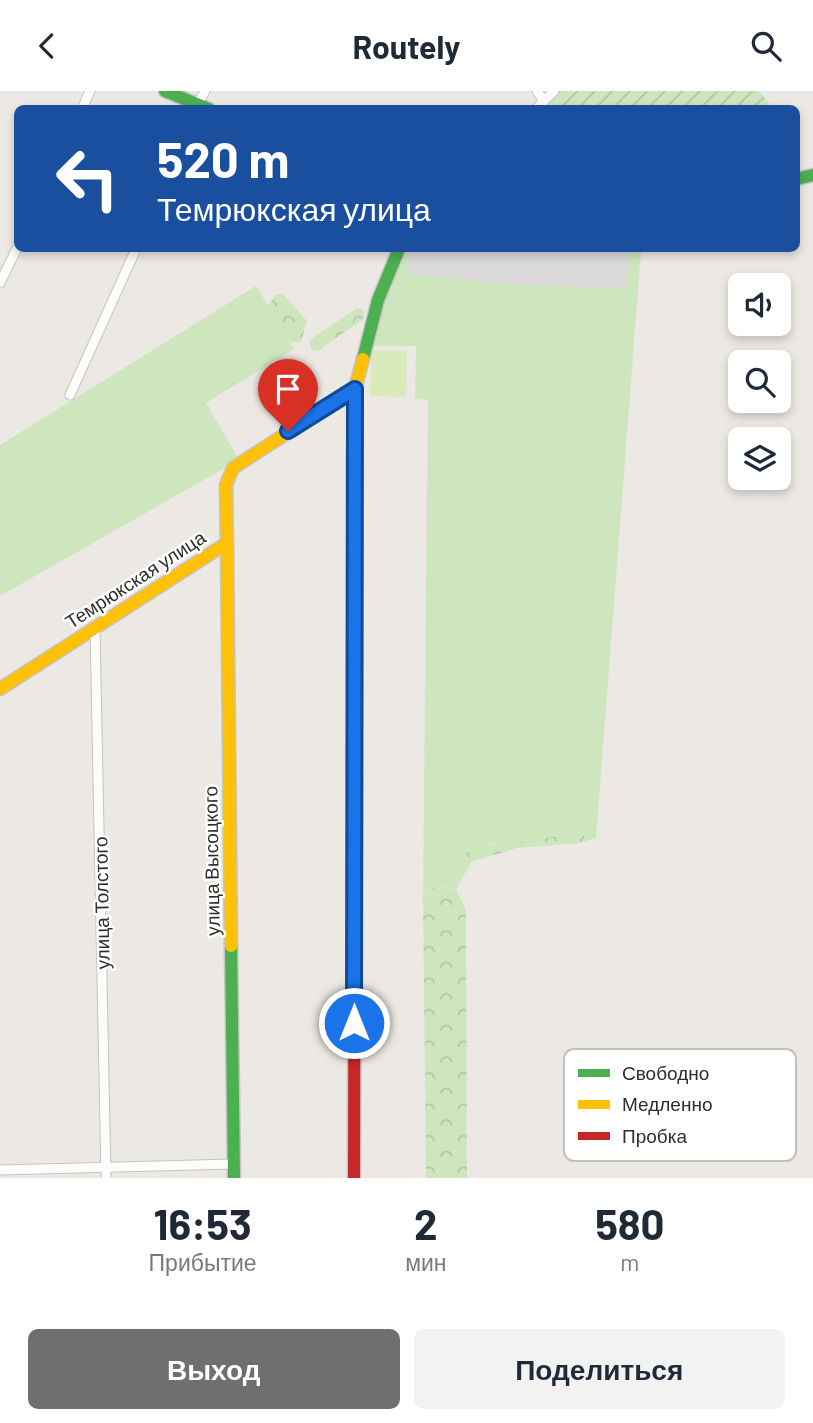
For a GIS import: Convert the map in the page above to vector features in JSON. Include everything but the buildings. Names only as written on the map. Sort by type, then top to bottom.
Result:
[{"type":"street","points":[[165,91],[192,105]]},
{"type":"street","points":[[537,91],[543,100]]},
{"type":"street","points":[[539,105],[554,91]]},
{"type":"street","points":[[0,283],[15,252]]},
{"type":"street","points":[[70,395],[135,252]]},
{"type":"street","points":[[354,1178],[355,389],[370,326],[398,252]]},
{"type":"street","name":"Темрюкская улица","points":[[0,689],[227,543],[226,485],[233,468],[355,389]]},
{"type":"street","name":"улица Высоцкого","points":[[227,543],[234,1178]]},
{"type":"street","name":"улица Толстого","points":[[95,629],[106,1178]]},
{"type":"street","points":[[0,1170],[234,1164]]},
{"type":"shaded area","points":[[407,252],[630,252],[626,289],[510,284],[407,274]]},
{"type":"green space","points":[[559,91],[759,91],[771,105],[545,105]]},
{"type":"green space","points":[[406,252],[408,274],[510,284],[626,289],[630,252],[641,252],[596,838],[579,843],[584,840],[577,833],[505,844],[486,843],[465,857],[471,862],[456,890],[438,887],[423,895],[428,400],[415,399],[416,346],[371,346],[380,311]]},
{"type":"green space","points":[[256,286],[294,349],[206,403],[237,456],[223,469],[0,596],[0,445]]},
{"type":"green space","points":[[283,294],[307,321],[301,343],[290,342],[268,306],[275,295]]},
{"type":"green space","points":[[357,308],[363,310],[365,316],[361,321],[317,351],[312,351],[309,342],[315,336]]},
{"type":"green space","points":[[371,350],[407,351],[406,397],[370,396]]},
{"type":"green space","points":[[577,833],[584,835],[584,840],[579,843],[517,848],[471,862],[465,857],[468,844],[505,844]]},
{"type":"green space","points":[[436,886],[456,890],[466,910],[467,1178],[426,1178],[423,895]]},
{"type":"traffic: fast","points":[[165,91],[199,105]]},
{"type":"traffic: fast","points":[[800,178],[813,175]]},
{"type":"traffic: fast","points":[[363,359],[378,300],[398,252]]},
{"type":"traffic: fast","points":[[355,389],[355,681]]},
{"type":"traffic: fast","points":[[231,946],[234,1178]]},
{"type":"traffic: slow","points":[[0,689],[227,543],[226,485],[233,468],[355,389],[363,359]]},
{"type":"traffic: slow","points":[[227,543],[231,946]]},
{"type":"traffic: jam","points":[[354,1178],[355,681]]},
{"type":"route","points":[[288,431],[355,389],[354,1023]]}]
